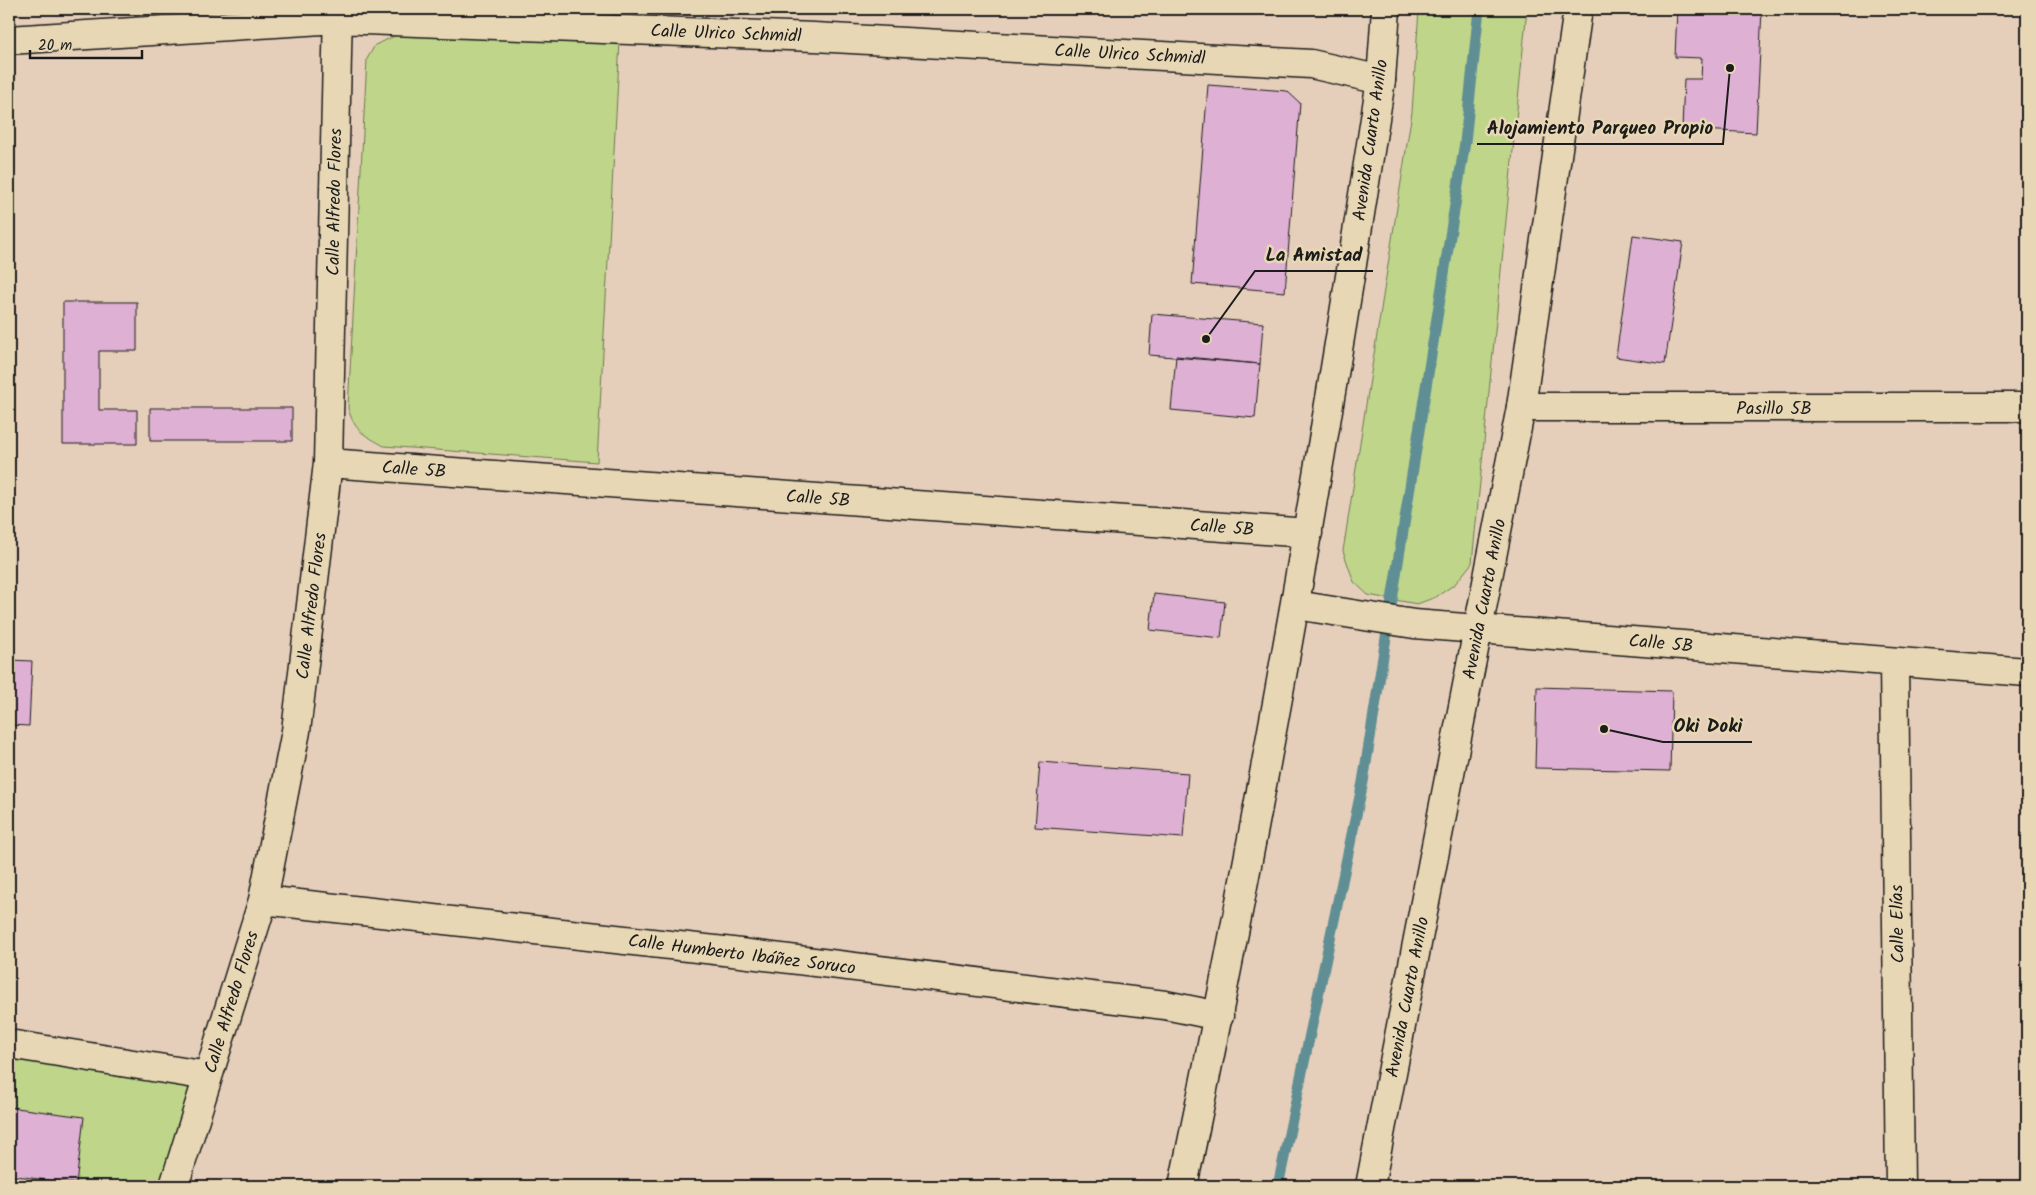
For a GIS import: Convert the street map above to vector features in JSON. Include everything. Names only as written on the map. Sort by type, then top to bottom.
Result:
[{"type":"main road","name":"Avenida Cuarto Anillo","points":[[1183,1186],[1219,1016],[1296,605],[1381,80],[1386,9]]},
{"type":"main road","name":"Avenida Cuarto Anillo","points":[[1370,1186],[1521,407],[1578,9]]},
{"type":"main road","name":"Calle Ulrico Schmidl","points":[[9,40],[338,14],[814,36],[1311,64],[1381,80]]},
{"type":"main road","name":"Calle Alfredo Flores","points":[[174,1186],[263,900],[296,730],[328,463],[338,14]]},
{"type":"main road","name":"Pasillo 5B","points":[[1521,407],[2027,407]]},
{"type":"main road","name":"Calle 5B","points":[[328,463],[1308,534]]},
{"type":"main road","name":"Calle 5B","points":[[1296,605],[1414,624],[2027,672]]},
{"type":"main road","name":"Calle Elías","points":[[1894,662],[1900,1186]]},
{"type":"main road","name":"Calle Humberto Ibáñez Soruco","points":[[263,900],[724,950],[1165,1005],[1219,1016]]},
{"type":"main road","points":[[9,1044],[208,1076]]},
{"type":"green space","points":[[1419,9],[1527,9],[1472,563],[1455,584],[1436,597],[1417,604],[1368,595],[1354,582],[1343,551],[1412,112]]},
{"type":"green space","points":[[399,34],[620,41],[597,462],[384,446],[361,432],[351,416],[348,408],[367,59],[375,45]]},
{"type":"green space","points":[[9,1059],[197,1083],[161,1186],[9,1186]]},
{"type":"building","points":[[1677,9],[1762,9],[1756,133],[1682,129],[1684,79],[1701,79],[1702,58],[1675,57]]},
{"type":"building","points":[[1208,85],[1287,91],[1300,103],[1285,292],[1192,284]]},
{"type":"building","points":[[1633,235],[1683,242],[1665,364],[1616,357]]},
{"type":"building","points":[[63,302],[137,302],[137,351],[99,351],[99,410],[137,410],[137,444],[63,444]]},
{"type":"building","points":[[1152,314],[1263,323],[1260,364],[1149,355]]},
{"type":"building","points":[[1176,356],[1260,364],[1255,418],[1171,410]]},
{"type":"building","points":[[150,408],[292,408],[292,441],[150,441]]},
{"type":"building","points":[[1154,594],[1225,602],[1221,638],[1150,630]]},
{"type":"building","points":[[9,660],[32,661],[29,726],[9,725]]},
{"type":"building","points":[[1537,687],[1672,691],[1670,771],[1535,768]]},
{"type":"building","points":[[1040,762],[1188,773],[1183,838],[1035,827]]},
{"type":"building","points":[[9,1107],[84,1117],[76,1184],[9,1175]]},
{"type":"waterway","points":[[1278,1186],[1363,782],[1465,142],[1479,9]]},
{"type":"place","name":"Alojamiento Parqueo Propio","points":[[1730,68]]},
{"type":"place","name":"La Amistad","points":[[1206,339]]},
{"type":"place","name":"Oki Doki","points":[[1604,729]]}]
